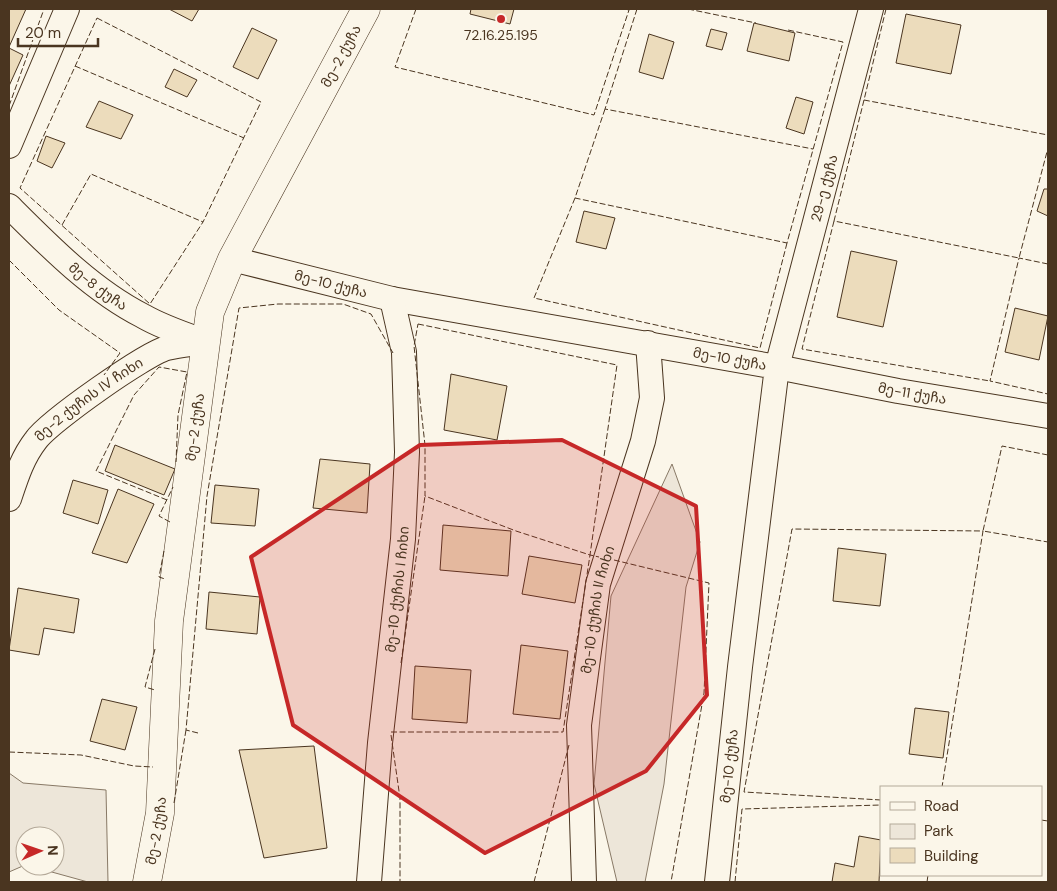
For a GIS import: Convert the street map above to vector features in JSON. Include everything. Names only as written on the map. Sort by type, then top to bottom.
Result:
[{"type":"main road","name":"მე-2 ქუჩა","points":[[147,882],[160,813],[169,620],[210,312],[232,259],[272,188],[366,9]]},
{"type":"street","points":[[9,146],[67,9]]},
{"type":"street","name":"29-ე ქუჩა","points":[[777,367],[871,9]]},
{"type":"street","name":"მე-8 ქუჩა","points":[[9,206],[51,248],[100,288],[141,316],[205,342]]},
{"type":"street","name":"მე-10 ქუჩა","points":[[232,259],[392,298],[777,367],[740,667],[717,882]]},
{"type":"street","name":"მე-10 ქუჩის I ჩიხი","points":[[369,882],[380,742],[403,539],[407,452],[404,352],[392,298]]},
{"type":"street","name":"მე-2 ქუჩის IV ჩიხი","points":[[9,499],[22,462],[36,439],[58,418],[136,365],[166,348],[205,342]]},
{"type":"street","name":"მე-10 ქუჩის II ჩიხი","points":[[584,882],[579,725],[598,584],[643,441],[652,398],[648,343]]},
{"type":"street","name":"მე-11 ქუჩა","points":[[777,367],[898,391],[1048,416]]},
{"type":"highlighted area","points":[[562,440],[696,506],[707,695],[646,771],[485,853],[293,725],[251,557],[420,445]]},
{"type":"green space","points":[[672,464],[700,542],[686,587],[664,784],[645,882],[617,882],[594,784],[611,596]]},
{"type":"green space","points":[[9,773],[23,783],[106,790],[108,882],[88,882],[65,876],[65,826],[15,826],[15,869],[9,872]]},
{"type":"building","points":[[9,9],[26,9],[9,47]]},
{"type":"building","points":[[169,9],[199,9],[192,21]]},
{"type":"building","name":"72.16.25.195","points":[[471,9],[514,9],[510,24],[470,14]]},
{"type":"building","points":[[906,14],[961,25],[951,74],[896,63]]},
{"type":"building","points":[[754,23],[795,33],[789,61],[747,51]]},
{"type":"building","points":[[252,28],[277,40],[258,79],[233,67]]},
{"type":"building","points":[[711,29],[727,33],[722,50],[706,46]]},
{"type":"building","points":[[649,34],[674,42],[663,79],[639,72]]},
{"type":"building","points":[[9,48],[23,55],[9,86]]},
{"type":"building","points":[[174,69],[197,80],[187,97],[165,87]]},
{"type":"building","points":[[796,97],[813,102],[804,134],[786,128]]},
{"type":"building","points":[[99,101],[133,115],[121,139],[86,127]]},
{"type":"building","points":[[46,136],[65,143],[52,168],[37,161]]},
{"type":"building","points":[[1044,189],[1048,189],[1048,216],[1037,211]]},
{"type":"building","points":[[584,211],[615,218],[606,249],[576,242]]},
{"type":"building","points":[[851,251],[897,261],[883,327],[837,317]]},
{"type":"building","points":[[1015,308],[1048,316],[1039,360],[1005,352]]},
{"type":"building","points":[[451,374],[507,386],[497,440],[444,430]]},
{"type":"building","points":[[115,445],[175,469],[164,495],[105,471]]},
{"type":"building","points":[[320,459],[370,464],[367,513],[313,508]]},
{"type":"building","points":[[73,480],[108,490],[98,524],[63,513]]},
{"type":"building","points":[[215,485],[259,489],[255,526],[211,523]]},
{"type":"building","points":[[118,489],[154,504],[127,563],[92,553]]},
{"type":"building","points":[[443,525],[511,531],[508,576],[440,570]]},
{"type":"building","points":[[838,548],[886,554],[880,606],[833,601]]},
{"type":"building","points":[[529,556],[582,565],[575,603],[522,594]]},
{"type":"building","points":[[18,588],[79,599],[74,633],[44,628],[39,655],[9,650]]},
{"type":"building","points":[[209,592],[260,597],[257,634],[206,629]]},
{"type":"building","points":[[521,645],[568,651],[560,719],[513,714]]},
{"type":"building","points":[[415,666],[471,670],[467,723],[412,719]]},
{"type":"building","points":[[102,699],[137,707],[125,750],[90,741]]},
{"type":"building","points":[[915,708],[949,712],[943,758],[909,754]]},
{"type":"building","points":[[314,746],[327,848],[264,858],[239,750]]},
{"type":"building","points":[[859,836],[880,840],[879,882],[832,882],[835,863],[854,867]]},
{"type":"fence","points":[[9,106],[44,9]]},
{"type":"fence","points":[[416,9],[395,67],[594,115],[629,10],[625,9]]},
{"type":"fence","points":[[637,9],[605,109],[813,149]]},
{"type":"fence","points":[[688,9],[756,23]]},
{"type":"fence","points":[[886,9],[864,100],[1048,135]]},
{"type":"fence","points":[[97,18],[261,102],[203,222],[150,304],[20,188],[97,18]]},
{"type":"fence","points":[[605,109],[575,198],[787,243],[843,42],[788,30]]},
{"type":"fence","points":[[75,66],[244,138]]},
{"type":"fence","points":[[864,100],[834,221],[1019,258],[1048,148]]},
{"type":"fence","points":[[62,225],[91,174],[203,222]]},
{"type":"fence","points":[[575,198],[534,298],[760,348],[787,243]]},
{"type":"fence","points":[[834,221],[802,349],[990,381]]},
{"type":"fence","points":[[1048,264],[1019,258],[990,381],[1048,394]]},
{"type":"fence","points":[[9,260],[59,310],[120,353],[104,375]]},
{"type":"fence","points":[[198,733],[186,730],[207,496],[239,308],[278,304],[343,304],[371,314],[393,353]]},
{"type":"fence","points":[[418,324],[617,365],[590,555],[516,531],[425,496],[425,445],[414,346],[418,324]]},
{"type":"fence","points":[[167,500],[96,471],[134,395],[159,367],[187,372],[178,415],[176,462]]},
{"type":"fence","points":[[1048,455],[1002,446],[983,531],[1048,542]]},
{"type":"fence","points":[[170,522],[159,516],[173,487]]},
{"type":"fence","points":[[401,663],[425,496]]},
{"type":"fence","points":[[880,800],[744,792],[792,529],[983,531],[942,786]]},
{"type":"fence","points":[[164,551],[159,577],[165,579]]},
{"type":"fence","points":[[391,732],[563,732],[590,555],[599,557]]},
{"type":"fence","points":[[614,560],[709,583],[704,693],[671,882]]},
{"type":"fence","points":[[155,649],[145,687],[155,690]]},
{"type":"fence","points":[[174,803],[186,730]]},
{"type":"fence","points":[[391,735],[400,798],[400,882]]},
{"type":"fence","points":[[534,882],[569,745]]},
{"type":"fence","points":[[9,752],[81,755],[134,766],[153,767]]},
{"type":"fence","points":[[735,882],[742,809],[880,805]]},
{"type":"fence","points":[[1042,820],[1048,821]]},
{"type":"fence","points":[[927,882],[928,876]]},
{"type":"place","name":"72.16.25.195","points":[[501,19]]}]
